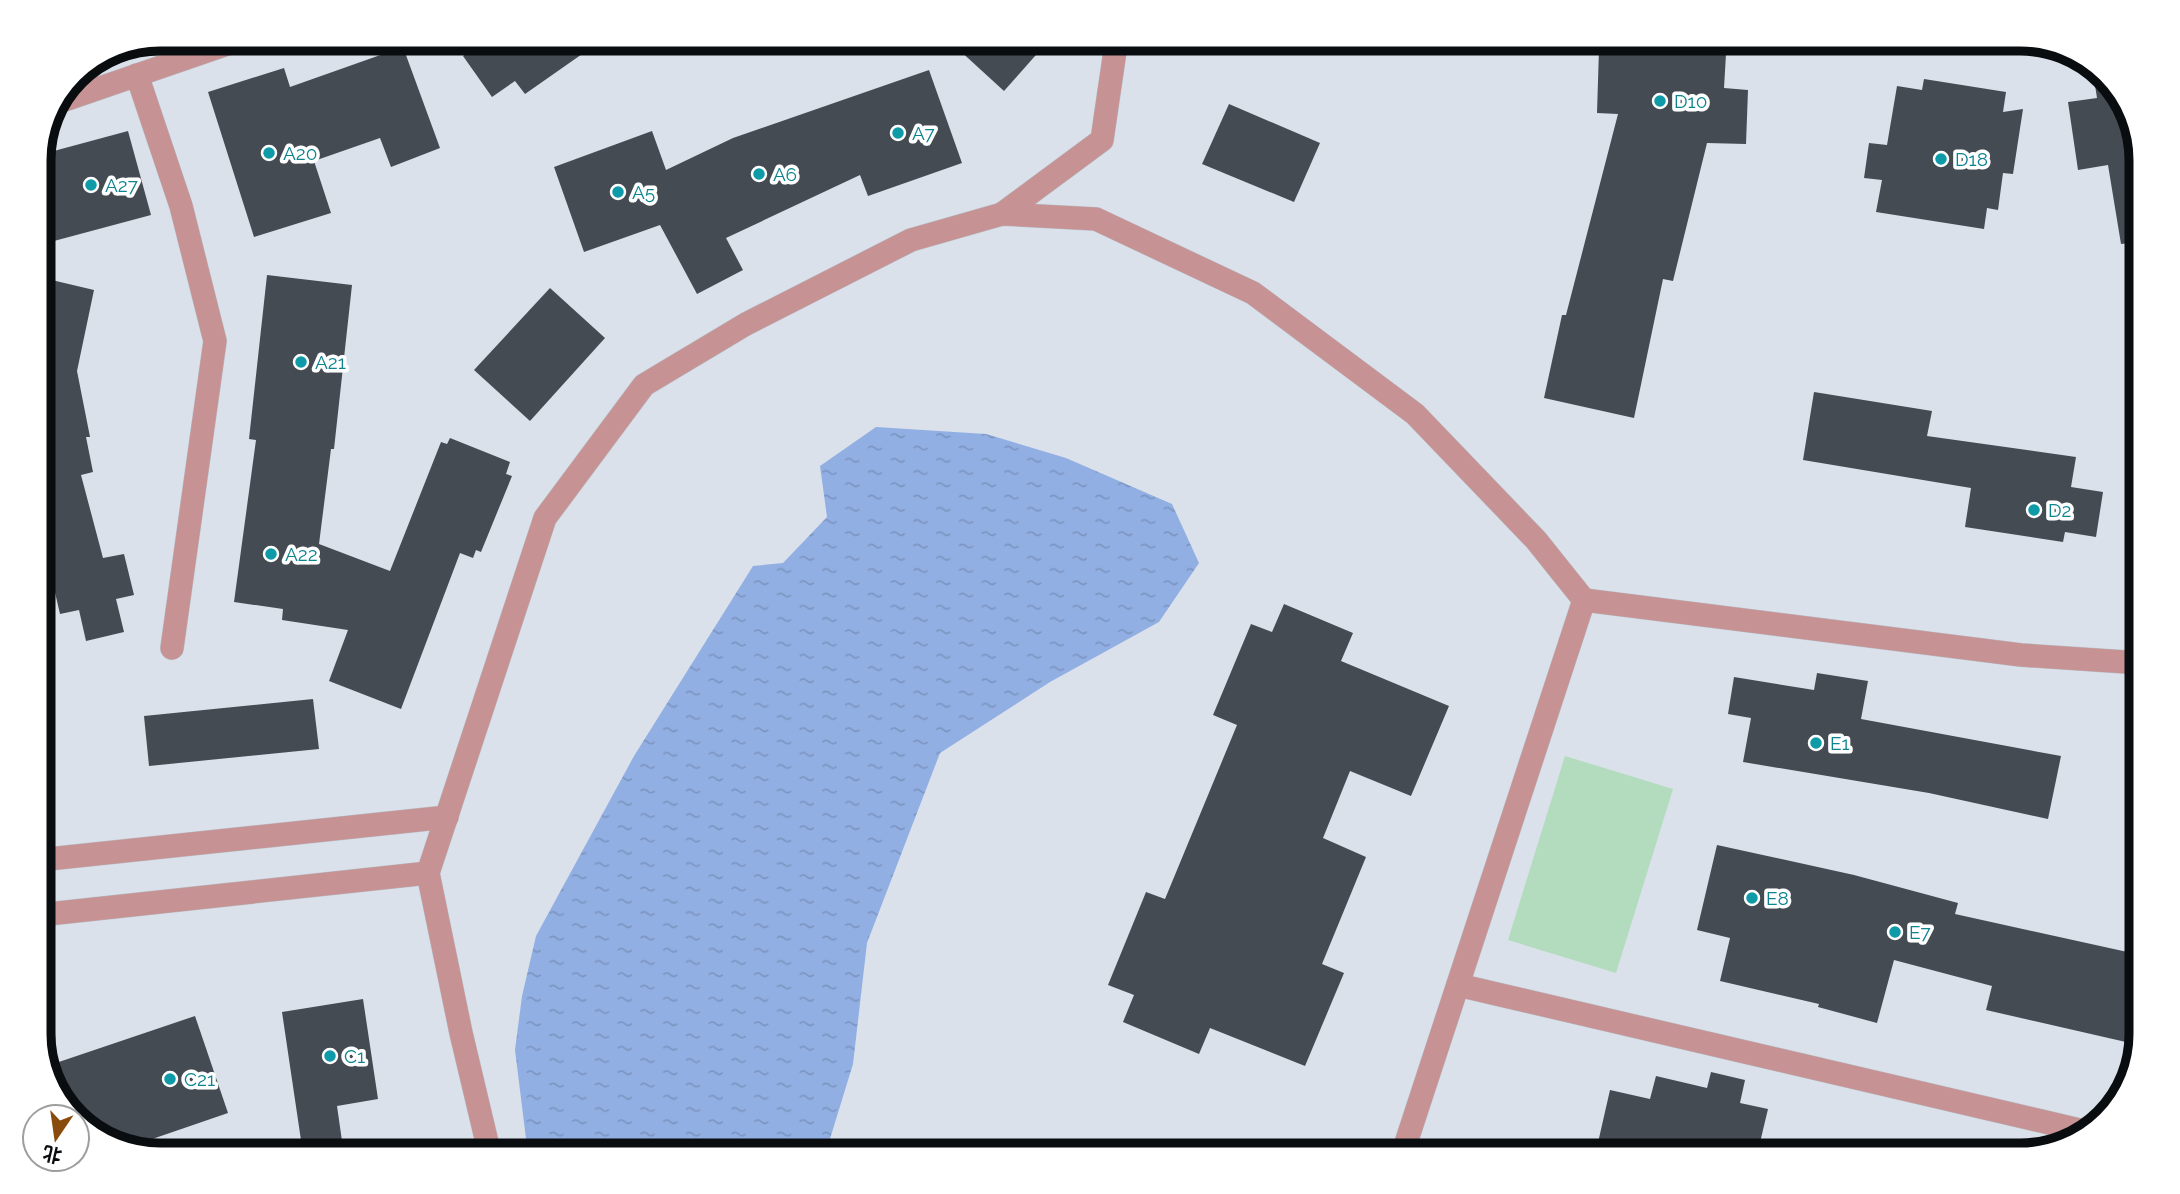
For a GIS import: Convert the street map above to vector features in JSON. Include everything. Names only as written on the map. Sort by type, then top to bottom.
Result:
[{"type":"lane","points":[[70,98],[205,51]]},
{"type":"lane","points":[[1002,214],[1102,140],[1115,51]]},
{"type":"lane","points":[[137,75],[181,206],[215,341],[173,648]]},
{"type":"lane","points":[[487,1143],[428,873],[545,518],[644,385],[746,324],[911,240],[1002,214],[1096,219],[1253,293],[1415,414],[1536,540],[1584,600],[2021,655],[2129,662]]},
{"type":"lane","points":[[1406,1143],[1584,600]]},
{"type":"lane","points":[[51,859],[447,817]]},
{"type":"lane","points":[[51,914],[428,873]]},
{"type":"lane","points":[[1458,985],[2075,1129]]},
{"type":"green space","points":[[1565,756],[1673,789],[1616,973],[1508,940]]},
{"type":"water","points":[[876,427],[986,434],[1066,458],[1172,504],[1199,563],[1159,622],[1050,682],[940,753],[867,943],[853,1064],[829,1143],[527,1143],[515,1050],[522,996],[536,936],[634,756],[753,566],[783,563],[827,517],[820,466]]},
{"type":"building","points":[[392,51],[404,51],[440,148],[391,167],[380,138],[314,161],[331,213],[254,237],[208,92],[284,68],[290,87]]},
{"type":"building","points":[[470,51],[586,51],[525,94],[515,81],[492,97],[463,56]]},
{"type":"building","points":[[960,51],[1039,51],[1004,91]]},
{"type":"building","points":[[1599,51],[1726,54],[1724,88],[1748,90],[1746,144],[1707,143],[1673,281],[1663,279],[1634,418],[1544,398],[1562,315],[1566,315],[1618,114],[1597,113]]},
{"type":"building","points":[[929,70],[962,163],[868,196],[860,175],[726,238],[743,270],[697,294],[660,225],[584,252],[554,167],[652,131],[666,170],[733,138]]},
{"type":"building","name":"D18","points":[[1924,79],[2006,92],[2003,112],[2023,109],[2013,174],[2003,173],[1998,210],[1987,208],[1984,229],[1876,212],[1882,180],[1864,178],[1869,143],[1887,145],[1897,86],[1922,90]]},
{"type":"building","points":[[2094,80],[2111,99],[2127,139],[2129,243],[2121,244],[2108,165],[2078,170],[2068,102],[2097,98]]},
{"type":"building","points":[[1229,104],[1320,143],[1294,202],[1202,164]]},
{"type":"building","name":"A27","points":[[128,131],[151,215],[51,242],[51,152]]},
{"type":"building","points":[[267,275],[352,285],[334,449],[331,449],[319,544],[390,571],[441,442],[447,444],[450,438],[510,462],[506,474],[512,476],[481,552],[476,550],[473,558],[460,553],[401,709],[329,681],[348,630],[282,620],[283,609],[234,602],[256,440],[249,439]]},
{"type":"building","points":[[51,280],[94,290],[77,371],[90,437],[86,437],[93,472],[81,475],[103,558],[124,554],[134,595],[116,599],[124,632],[86,641],[79,610],[60,614],[51,575]]},
{"type":"building","points":[[550,288],[605,338],[530,421],[474,370]]},
{"type":"building","points":[[1814,392],[1932,411],[1927,436],[2076,457],[2071,487],[2103,492],[2096,537],[2065,532],[2063,542],[1965,527],[1971,488],[1803,460]]},
{"type":"building","points":[[1284,604],[1353,633],[1341,661],[1449,706],[1411,796],[1350,771],[1323,838],[1366,857],[1322,964],[1344,973],[1305,1066],[1210,1028],[1199,1054],[1123,1022],[1134,995],[1108,985],[1146,892],[1165,899],[1237,725],[1213,715],[1251,624],[1272,632]]},
{"type":"building","points":[[1817,673],[1868,681],[1861,719],[2061,756],[2048,819],[1929,793],[1743,762],[1751,718],[1728,714],[1734,677],[1814,690]]},
{"type":"building","points":[[313,699],[319,749],[149,766],[144,716]]},
{"type":"building","points":[[1717,845],[1854,875],[1958,903],[1955,914],[2129,952],[2128,1043],[1986,1010],[1992,986],[1894,960],[1877,1023],[1818,1007],[1819,1004],[1720,981],[1730,938],[1697,930]]},
{"type":"building","name":"C1","points":[[363,999],[378,1099],[337,1106],[342,1141],[301,1143],[282,1012]]},
{"type":"building","name":"C21","points":[[195,1016],[228,1113],[145,1142],[139,1141],[112,1132],[91,1118],[91,1103],[76,1103],[55,1063]]},
{"type":"building","points":[[1711,1072],[1745,1080],[1740,1103],[1768,1109],[1760,1143],[1598,1143],[1610,1090],[1650,1099],[1656,1076],[1707,1088]]},
{"type":"place","name":"D10","points":[[1660,101]]},
{"type":"place","name":"A7","points":[[898,133]]},
{"type":"place","name":"A20","points":[[269,153]]},
{"type":"place","name":"D18","points":[[1941,159]]},
{"type":"place","name":"A6","points":[[759,174]]},
{"type":"place","name":"A27","points":[[91,185]]},
{"type":"place","name":"A5","points":[[618,192]]},
{"type":"place","name":"A21","points":[[301,362]]},
{"type":"place","name":"D2","points":[[2034,510]]},
{"type":"place","name":"A22","points":[[271,554]]},
{"type":"place","name":"E1","points":[[1816,743]]},
{"type":"place","name":"E8","points":[[1752,898]]},
{"type":"place","name":"E7","points":[[1895,932]]},
{"type":"place","name":"C1","points":[[330,1056]]},
{"type":"place","name":"C21","points":[[170,1079]]}]
